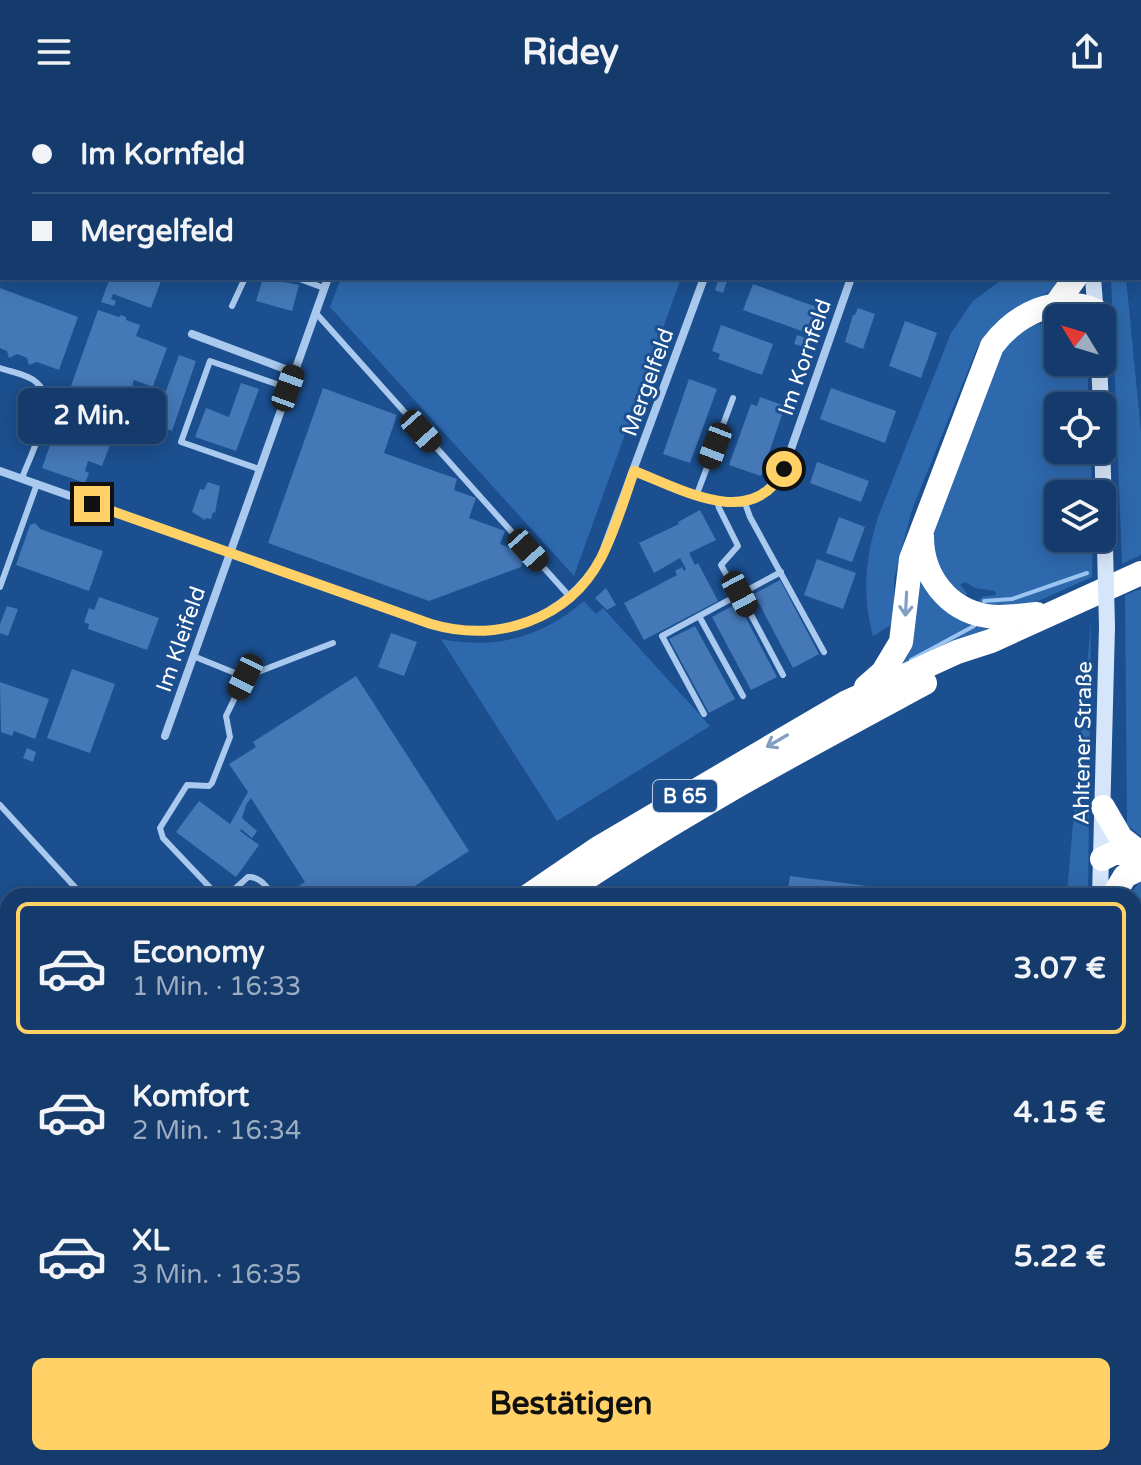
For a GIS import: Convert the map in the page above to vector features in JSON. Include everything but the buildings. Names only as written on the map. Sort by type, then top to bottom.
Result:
[{"type":"highway","points":[[1075,280],[1075,304]]},
{"type":"highway","points":[[845,703],[876,680],[896,653],[904,630],[909,567],[992,346],[1003,332],[1028,314],[1044,314]]},
{"type":"highway","points":[[923,529],[922,550],[928,571],[939,589],[956,604],[989,617],[1055,612]]},
{"type":"highway","name":"B 65","points":[[540,888],[600,847],[845,703],[1141,573]]},
{"type":"highway","name":"B 65","points":[[571,888],[734,786],[960,664],[991,641]]},
{"type":"highway","points":[[1103,807],[1121,838],[1140,859]]},
{"type":"highway","points":[[1102,859],[1114,853],[1140,859]]},
{"type":"highway","points":[[1118,888],[1140,859]]},
{"type":"main road","points":[[1080,304],[1092,280]]},
{"type":"main road","name":"Ahltener Straße","points":[[1100,888],[1107,627],[1103,464]]},
{"type":"street","name":"Im Kleifeld","points":[[165,736],[327,280]]},
{"type":"street","name":"Mergelfeld","points":[[0,471],[431,624],[462,631],[494,631],[525,624],[550,612],[570,597],[600,560],[703,280]]},
{"type":"street","name":"Im Kornfeld","points":[[745,503],[769,491],[784,469],[850,280]]},
{"type":"street","points":[[192,334],[293,372]]},
{"type":"street","points":[[634,471],[717,501],[745,503]]},
{"type":"lane","points":[[232,306],[244,280]]},
{"type":"lane","points":[[302,280],[324,288]]},
{"type":"lane","points":[[315,312],[570,597]]},
{"type":"lane","points":[[259,469],[181,442],[210,361],[288,388]]},
{"type":"lane","points":[[0,368],[32,379],[45,393],[46,412],[22,478]]},
{"type":"lane","points":[[697,494],[733,398]]},
{"type":"lane","points":[[0,587],[37,484]]},
{"type":"lane","points":[[717,501],[738,546],[721,565],[730,581]]},
{"type":"lane","points":[[745,503],[824,652]]},
{"type":"lane","points":[[704,714],[662,636],[781,572]]},
{"type":"lane","points":[[740,594],[783,675]]},
{"type":"lane","points":[[699,616],[743,696]]},
{"type":"lane","points":[[210,888],[163,838],[160,828],[187,785],[209,786],[212,783],[230,737],[226,716],[245,677],[333,643]]},
{"type":"lane","points":[[193,656],[245,677]]},
{"type":"lane","points":[[0,805],[76,888]]},
{"type":"lane","points":[[236,888],[248,877],[253,877],[267,888]]},
{"type":"shaded area","points":[[340,280],[680,280],[574,576],[330,307]]},
{"type":"shaded area","points":[[1001,280],[1063,280],[997,324],[977,348],[912,510],[894,579],[894,623],[873,636],[867,606],[866,576],[878,517],[951,333],[973,301]]},
{"type":"shaded area","points":[[1111,280],[1126,280],[1141,432],[1141,555],[1122,564],[1115,376],[1116,304],[1112,304]]},
{"type":"shaded area","points":[[1044,323],[1044,376],[1088,376],[1088,392],[1044,392],[1044,464],[1091,464],[1092,480],[1044,480],[1044,552],[1093,552],[1092,577],[1025,607],[976,604],[982,597],[996,595],[995,591],[975,588],[965,582],[960,585],[967,593],[965,601],[936,571],[933,535],[995,358],[1028,326]]},
{"type":"shaded area","points":[[922,565],[1004,623],[893,669]]},
{"type":"shaded area","points":[[1141,589],[1141,836],[1127,825],[1125,595]]},
{"type":"shaded area","points":[[584,601],[596,614],[603,608],[710,726],[557,821],[441,639],[480,643],[517,638],[552,624]]},
{"type":"shaded area","points":[[1091,621],[1088,888],[1067,888]]},
{"type":"waterway","points":[[984,601],[1012,599],[1087,573]]},
{"type":"waterway","points":[[911,660],[974,626]]},
{"type":"route","points":[[92,504],[431,624],[478,632],[510,628],[540,618],[582,586],[607,545],[634,471],[727,503],[745,503],[769,491],[784,469]]}]
